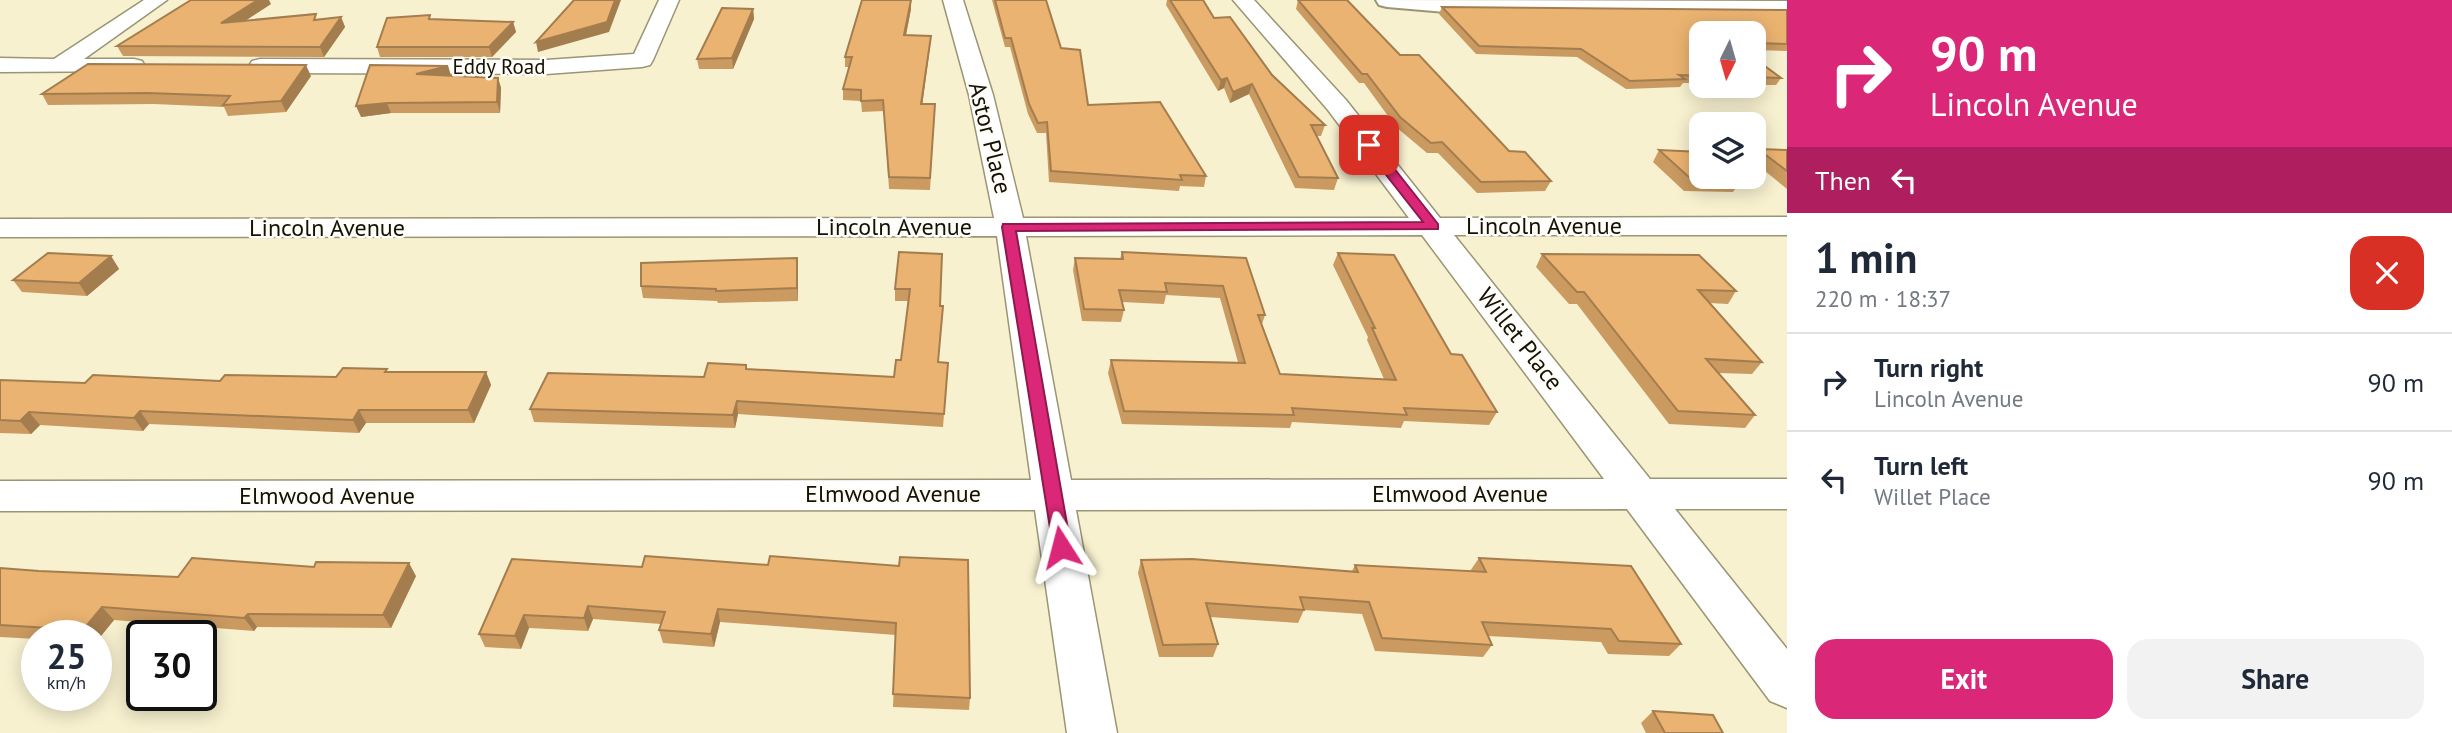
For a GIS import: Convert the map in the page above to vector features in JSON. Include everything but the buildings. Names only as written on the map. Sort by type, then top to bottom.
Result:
[{"type":"street","points":[[60,65],[157,0]]},
{"type":"street","name":"Eddy Road","points":[[245,66],[545,67],[642,60],[669,0]]},
{"type":"street","name":"Astor Place","points":[[953,0],[981,94],[1005,195],[1008,227],[1092,733]]},
{"type":"street","name":"Willet Place","points":[[1243,0],[1337,105],[1433,226],[1787,686]]},
{"type":"street","points":[[1387,0],[1470,6],[1787,8]]},
{"type":"street","points":[[0,65],[163,66]]},
{"type":"street","name":"Lincoln Avenue","points":[[0,228],[1787,226]]},
{"type":"street","name":"Elmwood Avenue","points":[[0,496],[1787,494]]},
{"type":"route","points":[[1061,547],[1008,227],[1433,226],[1369,145]]}]
